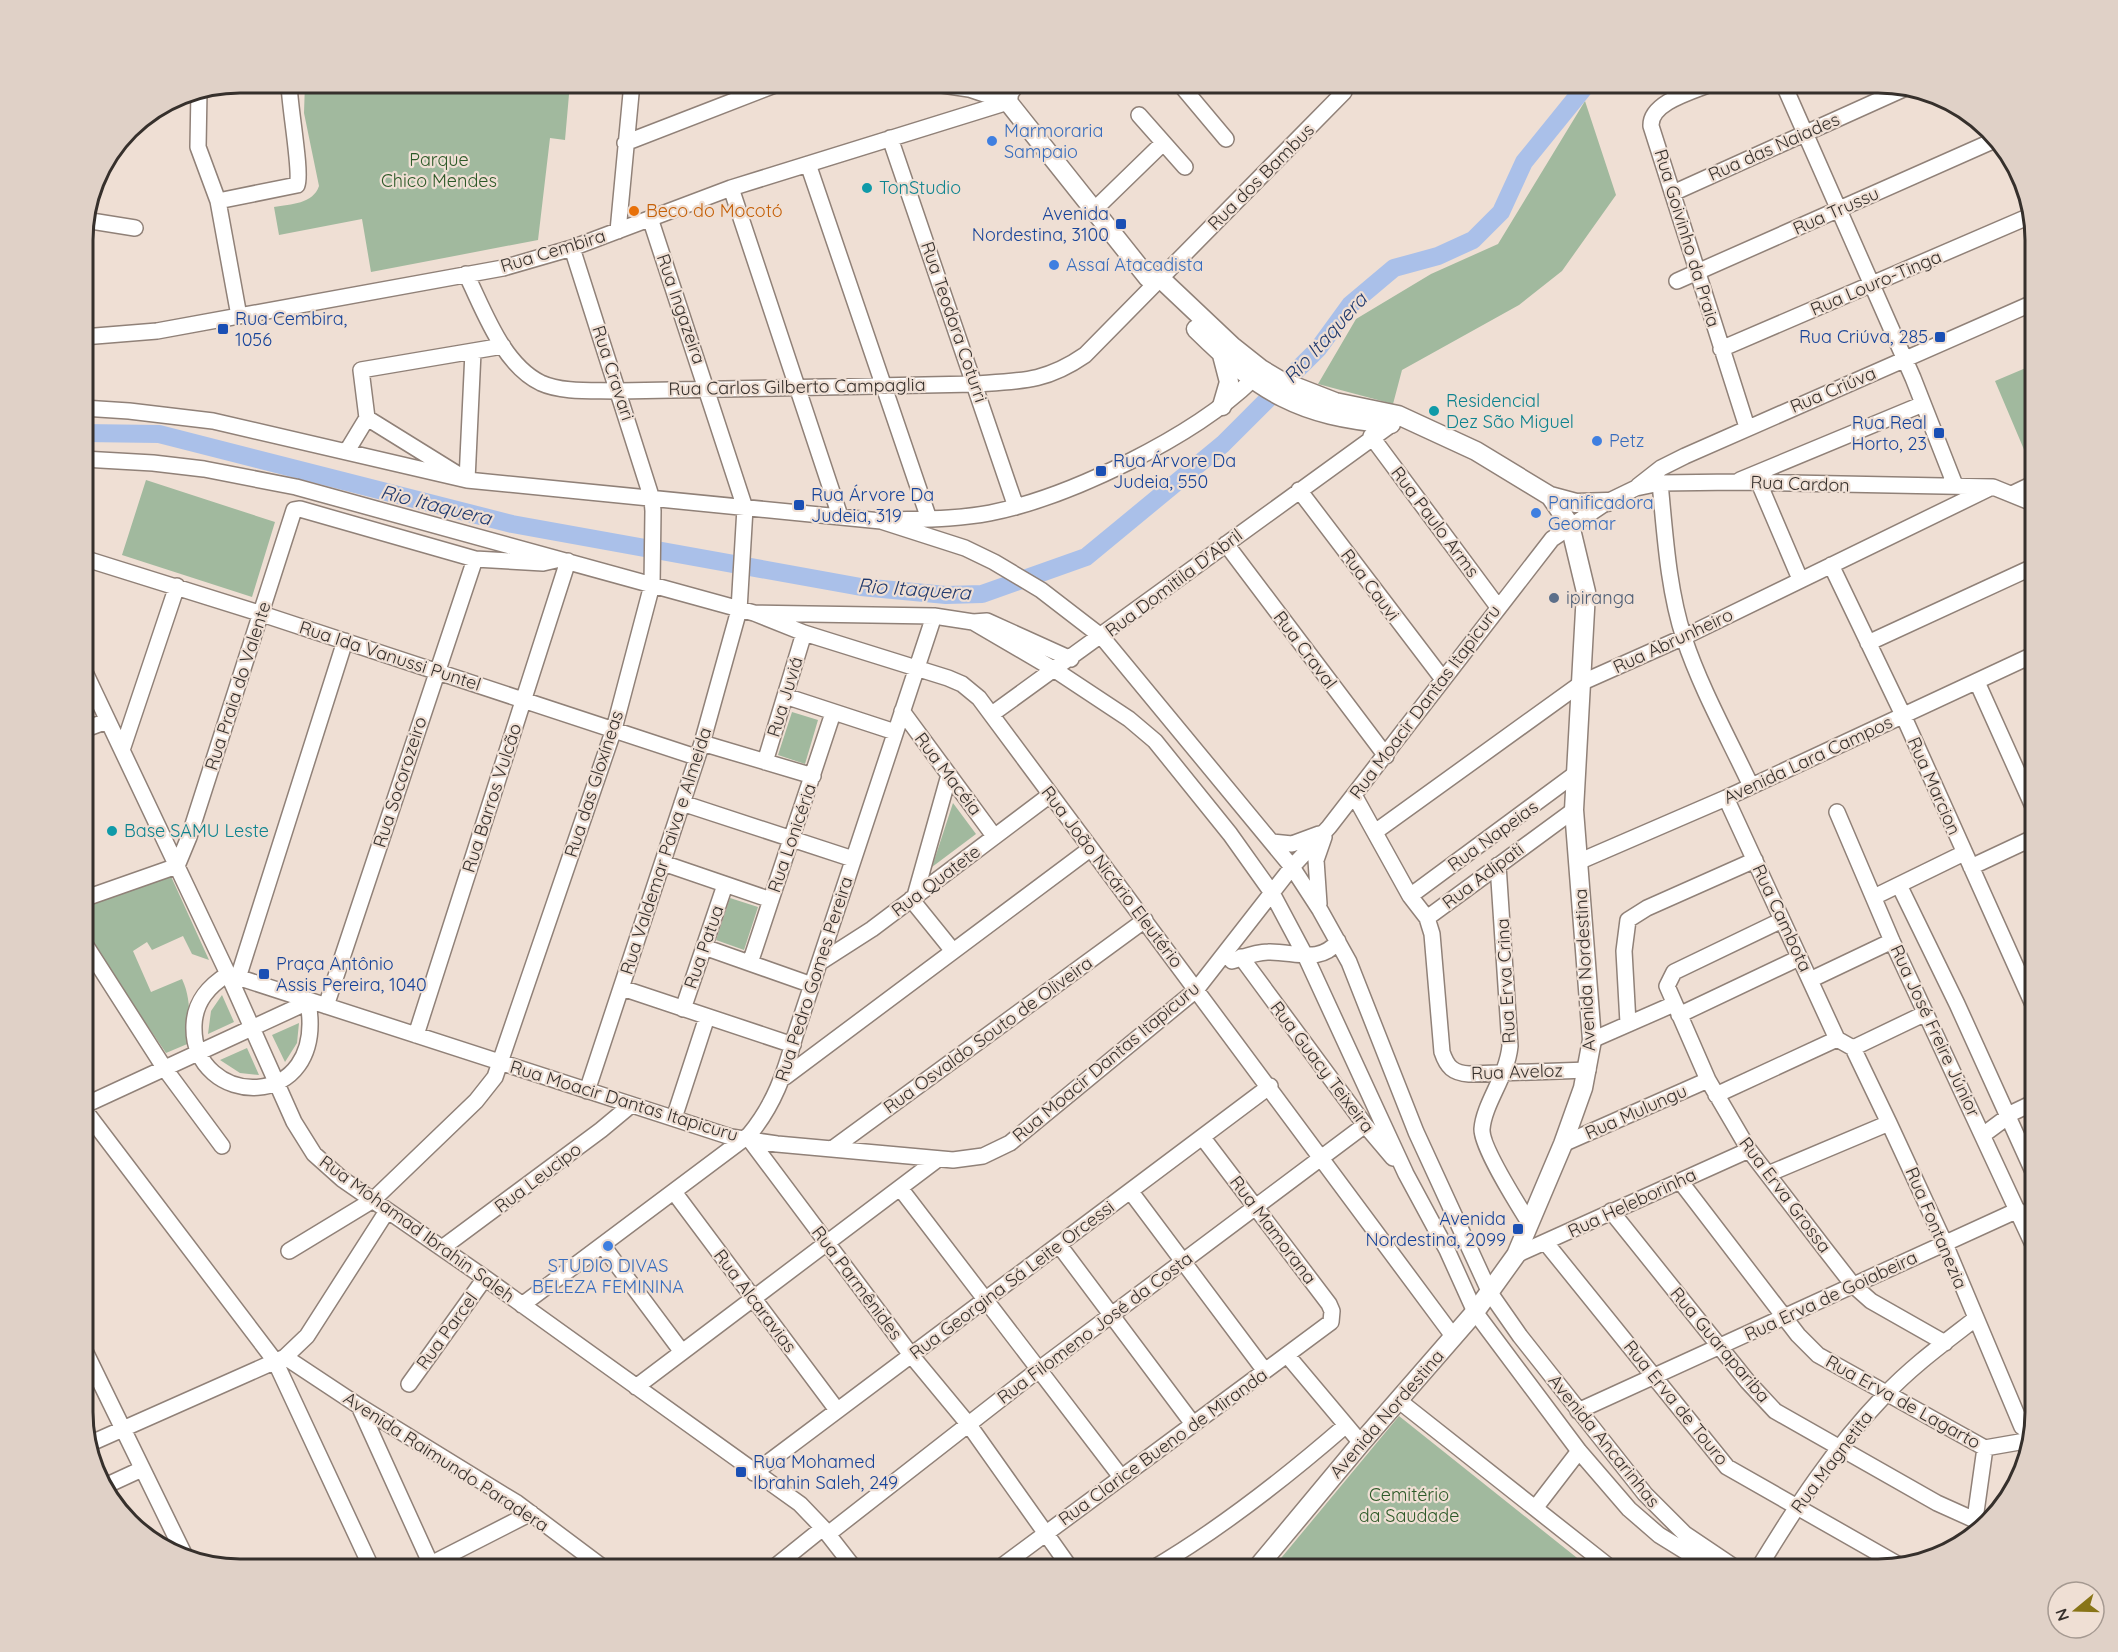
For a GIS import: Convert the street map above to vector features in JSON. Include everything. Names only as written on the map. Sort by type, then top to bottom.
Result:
[{"type":"main road","points":[[1008,102],[1009,93]]},
{"type":"main road","name":"Avenida Nordestina","points":[[1008,102],[1142,270],[1232,346],[1263,379]]},
{"type":"main road","name":"Avenida Nordestina","points":[[1156,283],[1221,354],[1263,379],[1301,398],[1366,422],[1417,426]]},
{"type":"main road","points":[[1221,354],[1229,382],[1222,406]]},
{"type":"main road","name":"Avenida Nordestina","points":[[1264,1559],[1475,1312],[1516,1255],[1563,1144],[1588,1070],[1592,1040],[1574,810],[1583,682],[1586,592],[1570,525],[1550,496],[1476,451],[1417,426],[1398,415],[1366,422]]},
{"type":"main road","points":[[1550,496],[1576,503],[1607,502]]},
{"type":"street","points":[[218,201],[287,189],[298,182],[290,93]]},
{"type":"street","points":[[618,231],[631,93]]},
{"type":"street","points":[[625,143],[752,93]]},
{"type":"street","points":[[979,93],[982,98],[980,110]]},
{"type":"street","points":[[981,93],[1008,102]]},
{"type":"street","points":[[1188,93],[1226,139]]},
{"type":"street","name":"Rua dos Bambus","points":[[1156,283],[1261,177],[1338,93]]},
{"type":"street","name":"Rua Goivinho da Praia","points":[[1690,93],[1658,108],[1652,116],[1652,126],[1747,427]]},
{"type":"street","points":[[1788,93],[1905,359],[1955,485]]},
{"type":"street","name":"Rua das Naiades","points":[[1672,193],[1893,94]]},
{"type":"street","points":[[199,99],[198,147],[218,201],[239,316]]},
{"type":"street","name":"Rua Cembira","points":[[93,336],[157,331],[503,268],[572,248],[731,188],[1008,102]]},
{"type":"street","points":[[1139,115],[1185,167]]},
{"type":"street","name":"Rua Teodora Coturri","points":[[890,138],[1016,507]]},
{"type":"street","points":[[1093,211],[1163,143]]},
{"type":"street","name":"Rua Trussu","points":[[1677,281],[1989,143]]},
{"type":"street","points":[[808,164],[929,519]]},
{"type":"street","points":[[731,188],[840,516]]},
{"type":"street","name":"Rua Ingazeira","points":[[650,218],[745,508],[741,591],[747,611]]},
{"type":"street","name":"Rua Louro-Tinga","points":[[1721,349],[2024,219]]},
{"type":"street","points":[[94,221],[135,228]]},
{"type":"street","name":"Rua Cravari","points":[[572,248],[619,390],[652,505]]},
{"type":"street","name":"Rua Carlos Gilberto Campaglia","points":[[466,274],[503,346],[525,373],[542,384],[562,388],[619,390],[975,384],[1022,381],[1060,371],[1085,355],[1156,283]]},
{"type":"street","name":"Rua Criúva","points":[[1636,488],[1661,468],[1747,427],[2025,307]]},
{"type":"street","points":[[347,451],[367,418],[361,370],[503,346]]},
{"type":"street","points":[[467,480],[473,352]]},
{"type":"street","points":[[93,409],[213,421],[467,480],[652,505],[745,508],[880,521],[987,513],[1016,507],[1064,491],[1130,460],[1263,379]]},
{"type":"street","points":[[1736,482],[1923,404]]},
{"type":"street","points":[[367,418],[467,480]]},
{"type":"street","name":"Rua Domitila D'Abril","points":[[992,714],[1102,637],[1354,449],[1366,422]]},
{"type":"street","name":"Rua Paulo Arms","points":[[1366,422],[1498,607]]},
{"type":"street","points":[[93,460],[153,463],[245,476],[340,498],[747,611],[933,616],[973,622],[987,621],[1071,659]]},
{"type":"street","points":[[1660,483],[1670,571],[1684,637],[1695,668],[1751,786]]},
{"type":"street","name":"Rua Cardon","points":[[1570,525],[1607,502],[1636,488],[1660,483],[1955,485],[1993,487],[2025,498]]},
{"type":"street","points":[[1759,483],[1800,579]]},
{"type":"street","name":"Rua Abrunheiro","points":[[1375,832],[1583,682],[1684,637],[1993,487]]},
{"type":"street","points":[[2014,493],[2025,488]]},
{"type":"street","name":"Rua Cauvi","points":[[1299,490],[1443,678]]},
{"type":"street","name":"Rua das Gloxíneas","points":[[289,1251],[373,1200],[476,1101],[488,1088],[502,1063],[614,729],[652,585],[652,505]]},
{"type":"street","name":"Rua Praia do Valente","points":[[177,866],[189,837],[262,614],[293,511],[300,509],[476,559]]},
{"type":"street","name":"Avenida Ancarinhas","points":[[880,521],[965,548],[994,562],[1041,590],[1102,637],[1272,842],[1292,867],[1338,940],[1416,1132],[1490,1293],[1582,1417],[1669,1520],[1723,1559]]},
{"type":"street","name":"Rua Moacir Dantas Itapicuru","points":[[233,976],[308,1002],[747,1140],[938,1159],[953,1160],[983,1156],[1010,1143],[1196,990],[1292,867],[1329,827],[1386,756],[1443,678],[1552,539],[1570,525]]},
{"type":"street","name":"Rua Craval","points":[[1226,544],[1386,756]]},
{"type":"street","points":[[476,559],[543,563],[564,560]]},
{"type":"street","name":"Rua Socorozeiro","points":[[326,1006],[436,672],[476,559]]},
{"type":"street","name":"Rua Barros Vulcão","points":[[416,1035],[524,701],[564,560]]},
{"type":"street","name":"Rua Ida Vanussi Puntel","points":[[93,561],[345,640],[696,757]]},
{"type":"street","name":"Rua Marcion","points":[[1831,565],[1903,715],[2025,985]]},
{"type":"street","points":[[1868,643],[2025,571]]},
{"type":"street","points":[[122,750],[177,586]]},
{"type":"street","name":"Rua João Nicário Eleutério","points":[[747,611],[804,633],[962,684],[992,714],[1090,849],[1270,1086],[1453,1336]]},
{"type":"street","name":"Rua Valdemar Paiva e Almeida","points":[[587,1091],[696,757],[747,611]]},
{"type":"street","name":"Rua Pedro Gomes Pereira","points":[[522,1305],[747,1140],[761,1121],[785,1077],[819,963],[933,616]]},
{"type":"street","points":[[973,622],[1055,670],[1129,719],[1155,741],[1230,834],[1272,893],[1305,955],[1406,1174],[1447,1250],[1475,1312],[1579,1451],[1649,1527],[1699,1559]]},
{"type":"street","name":"Rua Juviá","points":[[765,762],[804,633]]},
{"type":"street","points":[[93,1102],[199,1053],[253,1029],[308,1002],[311,1040],[304,1058],[292,1073],[276,1083],[254,1088],[232,1084],[213,1072],[199,1053],[194,1035],[198,1008],[213,984],[233,976],[345,640]]},
{"type":"street","name":"Avenida Lara Campos","points":[[1578,862],[1726,798],[2025,659]]},
{"type":"street","points":[[1977,682],[2025,787]]},
{"type":"street","name":"Rua Mohamad Ibrahin Saleh","points":[[93,689],[177,866],[233,976],[253,1029],[294,1122],[314,1154],[333,1172],[387,1211],[485,1278],[800,1504],[847,1559]]},
{"type":"street","points":[[785,696],[895,732]]},
{"type":"street","name":"Rua Macéia","points":[[902,711],[994,836]]},
{"type":"street","name":"Rua Lonicéria","points":[[750,963],[833,713]]},
{"type":"street","points":[[93,726],[108,721]]},
{"type":"street","points":[[702,742],[813,776]]},
{"type":"street","name":"Rua Napeias","points":[[1410,896],[1575,774]]},
{"type":"street","points":[[949,776],[913,897],[953,951]]},
{"type":"street","name":"Rua Quatete","points":[[819,963],[872,929],[1050,795]]},
{"type":"street","points":[[1354,795],[1410,896],[1427,918]]},
{"type":"street","name":"Rua Cambota","points":[[1726,798],[1837,1039]]},
{"type":"street","points":[[682,803],[853,859]]},
{"type":"street","name":"Rua Adipati","points":[[1449,1067],[1442,1052],[1432,934],[1427,918],[1574,810]]},
{"type":"street","name":"Rua José Freire Júnior","points":[[1837,812],[1892,941],[2025,1225]]},
{"type":"street","points":[[1272,842],[1292,844],[1303,842],[1329,827]]},
{"type":"street","points":[[1320,910],[1316,860],[1329,827]]},
{"type":"street","points":[[1874,897],[1899,885],[2025,841]]},
{"type":"street","points":[[785,1077],[1090,849]]},
{"type":"street","points":[[1628,1023],[1624,934],[1631,916],[1755,860]]},
{"type":"street","points":[[663,862],[771,900]]},
{"type":"street","name":"Rua Erva Crina","points":[[1498,865],[1510,1038],[1505,1073],[1482,1129],[1483,1136],[1517,1204],[1530,1224]]},
{"type":"street","points":[[93,895],[177,866]]},
{"type":"street","name":"Rua Patua","points":[[683,1010],[725,885]]},
{"type":"street","name":"Rua José Freire Júnior","points":[[1899,885],[1957,1004],[2025,1153]]},
{"type":"street","name":"Rua Erva Grossa","points":[[1782,920],[1674,972],[1667,986],[1708,1080],[1749,1150],[1853,1285],[1882,1309],[1945,1343]]},
{"type":"street","name":"Rua Osvaldo Souto de Oliveira","points":[[832,1149],[1144,921]]},
{"type":"street","name":"Rua Moacir Dantas Itapicuru","points":[[1215,967],[1241,957],[1268,952],[1325,954],[1338,940]]},
{"type":"street","points":[[1810,980],[1892,941]]},
{"type":"street","points":[[704,947],[812,985]]},
{"type":"street","points":[[93,957],[165,1069],[222,1146]]},
{"type":"street","name":"Rua Guacy Teixeira","points":[[1241,957],[1365,1125],[1406,1174]]},
{"type":"street","points":[[1592,1040],[1628,1023],[1677,1009],[1799,958]]},
{"type":"street","points":[[621,988],[793,1046]]},
{"type":"street","points":[[1716,1095],[1837,1039],[1853,1048],[1926,1013]]},
{"type":"street","points":[[674,1118],[707,1017]]},
{"type":"street","name":"Rua Fontanezia","points":[[1853,1048],[1945,1244],[1975,1319],[2024,1427]]},
{"type":"street","name":"Rua Aveloz","points":[[1449,1067],[1461,1073],[1588,1070]]},
{"type":"street","name":"Rua Mulungu","points":[[1563,1144],[1708,1080]]},
{"type":"street","name":"Rua Georgina Sá Leite Orcessi","points":[[754,1473],[1270,1086]]},
{"type":"street","name":"Rua Leucipo","points":[[442,1248],[601,1130],[631,1105]]},
{"type":"street","points":[[1983,1135],[2025,1108]]},
{"type":"street","points":[[93,1120],[280,1359],[368,1559]]},
{"type":"street","points":[[1768,1174],[1889,1123]]},
{"type":"street","name":"Rua Filomeno José da Costa","points":[[786,1559],[969,1425],[1038,1370],[1323,1159],[1365,1125]]},
{"type":"street","name":"Rua Mamorana","points":[[1203,1138],[1329,1304],[1333,1317],[1328,1325]]},
{"type":"street","name":"Rua Parmênides","points":[[747,1140],[911,1355],[969,1425],[1064,1559]]},
{"type":"street","name":"Rua Heleborinha","points":[[1516,1255],[1749,1150]]},
{"type":"street","points":[[636,1387],[938,1159]]},
{"type":"street","name":"Rua Erva de Lagarto","points":[[1680,1181],[1786,1316],[1798,1335],[1818,1355],[1985,1448],[2023,1434]]},
{"type":"street","points":[[900,1188],[1121,1477]]},
{"type":"street","name":"Rua Alcaravias","points":[[674,1192],[837,1410]]},
{"type":"street","points":[[1131,1192],[1265,1371]]},
{"type":"street","name":"Rua Erva de Goiabeira","points":[[1570,1438],[1582,1417],[1653,1376],[2018,1210]]},
{"type":"street","points":[[96,1441],[280,1359],[307,1336],[387,1211]]},
{"type":"street","name":"Rua Guarapariba","points":[[1611,1212],[1763,1400],[1775,1411],[1936,1503],[1976,1522]]},
{"type":"street","name":"Rua Erva de Touro","points":[[1546,1243],[1727,1467],[1888,1559]]},
{"type":"street","points":[[1059,1245],[1193,1424]]},
{"type":"street","points":[[603,1246],[682,1352]]},
{"type":"street","name":"Rua Parcel","points":[[409,1384],[485,1278]]},
{"type":"street","name":"Rua Magnetita","points":[[1764,1559],[1795,1507],[1839,1447],[1886,1394],[1975,1319]]},
{"type":"street","name":"Rua Clarice Bueno de Miranda","points":[[1011,1559],[1328,1325]]},
{"type":"street","points":[[1287,1355],[1361,1443]]},
{"type":"street","name":"Avenida Raimundo Paradera","points":[[280,1359],[531,1513],[590,1559]]},
{"type":"street","points":[[93,1368],[180,1547]]},
{"type":"street","points":[[1398,1400],[1600,1559]]},
{"type":"street","points":[[359,1406],[428,1559]]},
{"type":"street","points":[[1168,1559],[1211,1533],[1257,1499],[1345,1426]]},
{"type":"street","points":[[1980,1518],[1985,1448]]},
{"type":"street","points":[[1536,1507],[1579,1451]]},
{"type":"street","points":[[111,1483],[142,1469]]},
{"type":"street","points":[[447,1559],[531,1513]]},
{"type":"green space","name":"Parque Chico Mendes","points":[[305,93],[569,93],[565,140],[550,138],[538,240],[371,272],[362,219],[279,235],[274,207],[307,200],[319,186],[304,113]]},
{"type":"green space","points":[[1585,101],[1616,195],[1562,271],[1519,305],[1402,370],[1393,404],[1318,384],[1356,319],[1431,274],[1498,244]]},
{"type":"green space","points":[[2025,368],[2025,452],[1995,381]]},
{"type":"green space","points":[[146,480],[275,522],[252,597],[122,555]]},
{"type":"green space","points":[[792,712],[818,720],[805,764],[778,755]]},
{"type":"green space","points":[[953,803],[976,834],[932,867]]},
{"type":"green space","points":[[169,872],[209,960],[192,954],[183,936],[152,950],[147,942],[133,951],[151,992],[182,979],[189,1002],[192,1042],[166,1053],[93,946],[93,900]]},
{"type":"green space","points":[[730,898],[758,907],[744,950],[716,940]]},
{"type":"green space","points":[[222,995],[234,1022],[208,1034],[211,1011]]},
{"type":"green space","points":[[299,1023],[297,1043],[285,1062],[272,1035]]},
{"type":"green space","points":[[247,1048],[259,1075],[240,1073],[220,1060]]},
{"type":"green space","name":"Cemitério da Saudade","points":[[1399,1416],[1578,1559],[1280,1559]]},
{"type":"waterway","name":"Rio Itaquera","points":[[93,433],[159,434],[512,524],[861,587],[946,595],[982,594],[1086,557],[1223,444],[1318,349],[1350,305],[1394,268],[1438,256],[1473,240],[1501,212],[1524,162],[1580,93]]},
{"type":"place","name":"Marmoraria Sampaio","points":[[992,141]]},
{"type":"place","name":"TonStudio","points":[[867,188]]},
{"type":"place","name":"Beco do Mocotó","points":[[634,211]]},
{"type":"place","name":"Avenida Nordestina, 3100","points":[[1121,224]]},
{"type":"place","name":"Assaí Atacadista","points":[[1054,265]]},
{"type":"place","name":"Rua Cembira, 1056","points":[[223,329]]},
{"type":"place","name":"Rua Criúva, 285","points":[[1940,337]]},
{"type":"place","name":"Residencial Dez São Miguel","points":[[1434,411]]},
{"type":"place","name":"Rua Real Horto, 23","points":[[1939,433]]},
{"type":"place","name":"Petz","points":[[1597,441]]},
{"type":"place","name":"Rua Árvore Da Judeia, 550","points":[[1101,471]]},
{"type":"place","name":"Rua Árvore Da Judeia, 319","points":[[799,505]]},
{"type":"place","name":"Panificadora Geomar","points":[[1536,513]]},
{"type":"place","name":"ipiranga","points":[[1554,598]]},
{"type":"place","name":"Base SAMU Leste","points":[[112,831]]},
{"type":"place","name":"Praça Antônio Assis Pereira, 1040","points":[[264,974]]},
{"type":"place","name":"Avenida Nordestina, 2099","points":[[1518,1229]]},
{"type":"place","name":"STUDIO DIVAS BELEZA FEMININA","points":[[608,1246]]},
{"type":"place","name":"Rua Mohamed Ibrahin Saleh, 249","points":[[741,1472]]}]
